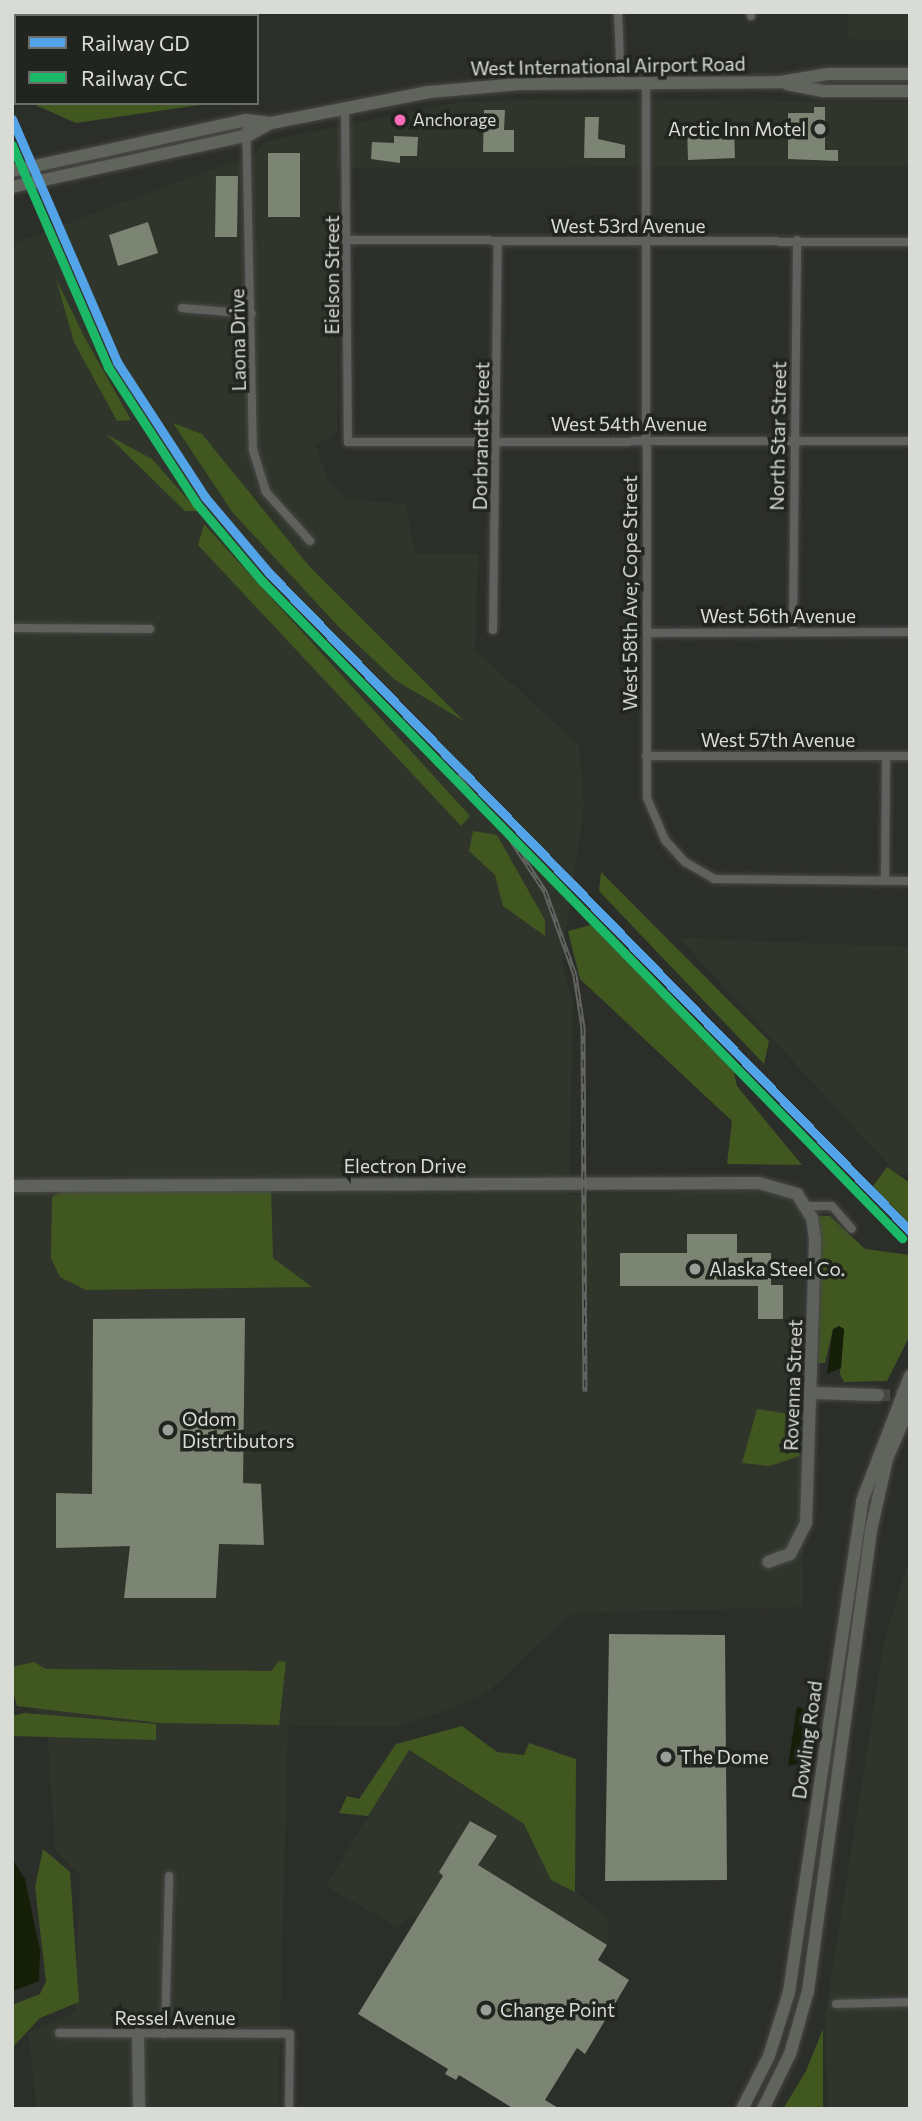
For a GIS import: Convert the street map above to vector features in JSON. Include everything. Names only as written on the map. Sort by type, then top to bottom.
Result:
[{"type":"main road","name":"West International Airport Road","points":[[12,187],[249,135],[271,123],[429,92],[621,83],[780,82],[828,74],[910,74]]},
{"type":"main road","name":"West International Airport Road","points":[[780,82],[824,91],[910,91]]},
{"type":"main road","name":"West International Airport Road","points":[[12,171],[246,120],[271,123]]},
{"type":"main road","name":"Dowling Road","points":[[741,2109],[769,2056],[789,1992],[862,1501],[910,1376]]},
{"type":"main road","name":"Dowling Road","points":[[763,2109],[790,2054],[808,1991],[871,1530],[887,1459],[910,1405]]},
{"type":"street","points":[[618,12],[621,83]]},
{"type":"street","name":"West 58th Ave; Cope Street","points":[[646,83],[647,799],[665,840],[685,862],[714,879],[910,881]]},
{"type":"street","name":"Eielson Street","points":[[345,107],[348,442]]},
{"type":"street","name":"Laona Drive","points":[[246,120],[249,135],[253,450],[266,492],[310,541]]},
{"type":"street","name":"West 53rd Avenue","points":[[347,240],[498,243],[797,240],[910,242]]},
{"type":"street","name":"North Star Street","points":[[793,631],[797,240]]},
{"type":"street","name":"Dorbrandt Street","points":[[493,630],[498,440],[498,243]]},
{"type":"street","points":[[182,307],[252,314]]},
{"type":"street","name":"West 54th Avenue","points":[[348,442],[645,439],[910,441]]},
{"type":"street","points":[[12,628],[150,629]]},
{"type":"street","name":"West 56th Avenue","points":[[647,633],[910,632]]},
{"type":"street","name":"West 57th Avenue","points":[[646,756],[910,756]]},
{"type":"street","points":[[885,880],[886,756]]},
{"type":"street","name":"Electron Drive","points":[[12,1186],[759,1183],[797,1194]]},
{"type":"street","name":"Rovenna Street","points":[[768,1562],[790,1554],[806,1522],[813,1393],[815,1240],[804,1206],[797,1194]]},
{"type":"street","points":[[804,1206],[832,1206],[852,1229]]},
{"type":"street","points":[[813,1393],[878,1395]]},
{"type":"street","points":[[165,2034],[169,1876]]},
{"type":"street","points":[[836,2004],[910,2002]]},
{"type":"street","name":"Ressel Avenue","points":[[59,2033],[290,2034],[289,2109]]},
{"type":"street","points":[[138,2034],[139,2109]]},
{"type":"shaded area","points":[[848,12],[910,12],[910,41],[847,39]]},
{"type":"shaded area","points":[[460,102],[910,102],[910,166],[337,168],[337,432],[315,445],[329,481],[346,499],[405,504],[415,553],[478,554],[475,650],[579,745],[584,807],[562,961],[573,1002],[569,1195],[749,1191],[786,1197],[799,1206],[804,1219],[803,1607],[571,1613],[489,1691],[451,1709],[397,1726],[288,1725],[278,2109],[37,2109],[28,2033],[75,2012],[80,1875],[55,1850],[48,1740],[12,1663],[12,244],[238,160],[250,163],[263,142]]},
{"type":"shaded area","points":[[679,938],[910,947],[910,1174],[897,1174]]},
{"type":"shaded area","points":[[839,1326],[844,1329],[841,1368],[827,1374],[833,1329]]},
{"type":"shaded area","points":[[910,1555],[910,2109],[828,2109],[825,2017],[884,1643]]},
{"type":"shaded area","points":[[797,1707],[803,1708],[801,1763],[788,1766]]},
{"type":"shaded area","points":[[408,1750],[526,1826],[561,1880],[609,1919],[607,1945],[570,2007],[411,1915],[397,1927],[326,1886]]},
{"type":"shaded area","points":[[12,1858],[25,1879],[40,1951],[39,1981],[13,1991]]},
{"type":"green space","points":[[36,105],[199,105],[76,123]]},
{"type":"green space","points":[[56,279],[85,338],[131,420],[117,421],[74,342]]},
{"type":"green space","points":[[173,423],[202,434],[309,566],[464,721],[395,680],[337,625],[233,513]]},
{"type":"green space","points":[[106,434],[152,459],[198,511],[185,511]]},
{"type":"green space","points":[[204,524],[470,816],[461,826],[198,545]]},
{"type":"green space","points":[[473,831],[497,835],[545,920],[545,936],[503,906],[495,875],[469,851]]},
{"type":"green space","points":[[601,872],[769,1041],[764,1064],[599,891]]},
{"type":"green space","points":[[591,925],[734,1072],[737,1086],[802,1165],[727,1164],[732,1121],[580,979],[568,931]]},
{"type":"green space","points":[[887,1167],[910,1183],[910,1225],[873,1186]]},
{"type":"green space","points":[[66,1188],[271,1190],[273,1258],[312,1287],[86,1290],[60,1277],[51,1258],[52,1197]]},
{"type":"green space","points":[[816,1216],[830,1216],[865,1249],[910,1255],[910,1335],[887,1381],[844,1382],[840,1374],[844,1329],[833,1329],[825,1363],[818,1363],[821,1240]]},
{"type":"green space","points":[[757,1409],[789,1414],[802,1443],[799,1456],[770,1466],[742,1463]]},
{"type":"green space","points":[[279,1661],[286,1662],[279,1725],[160,1723],[17,1706],[12,1686],[12,1667],[34,1662],[46,1669],[271,1671]]},
{"type":"green space","points":[[24,1713],[156,1724],[156,1740],[12,1736],[12,1716]]},
{"type":"green space","points":[[462,1726],[497,1752],[524,1755],[529,1743],[576,1759],[575,1892],[551,1880],[524,1824],[409,1750],[368,1816],[339,1813],[347,1796],[359,1799],[396,1744]]},
{"type":"green space","points":[[43,1849],[70,1872],[79,2002],[40,2018],[12,2048],[12,2005],[40,1994],[46,1981],[35,1887]]},
{"type":"green space","points":[[823,2029],[823,2109],[783,2109],[806,2071]]},
{"type":"building","points":[[814,107],[825,107],[825,150],[838,150],[838,161],[788,159],[788,113],[814,113]]},
{"type":"building","points":[[484,110],[505,110],[504,130],[514,130],[514,152],[483,152]]},
{"type":"building","points":[[585,117],[599,117],[598,139],[625,145],[625,158],[584,158]]},
{"type":"building","points":[[734,127],[735,158],[688,160],[687,129]]},
{"type":"building","points":[[394,136],[418,137],[417,156],[400,156],[400,163],[371,159],[372,142],[394,143]]},
{"type":"building","points":[[268,153],[300,153],[300,217],[268,217]]},
{"type":"building","points":[[216,176],[238,176],[237,237],[215,237]]},
{"type":"building","points":[[148,222],[158,253],[118,266],[109,235]]},
{"type":"building","name":"Alaska Steel Co.","points":[[687,1234],[737,1234],[737,1253],[771,1253],[771,1285],[783,1285],[783,1319],[758,1319],[758,1286],[620,1286],[620,1253],[687,1253]]},
{"type":"building","name":"Odom Distrtibutors","points":[[245,1318],[243,1483],[261,1484],[264,1545],[219,1544],[216,1598],[124,1598],[130,1546],[56,1548],[56,1493],[92,1494],[93,1319]]},
{"type":"building","name":"The Dome","points":[[609,1634],[725,1635],[727,1880],[605,1881]]},
{"type":"building","name":"Change Point","points":[[470,1821],[497,1836],[478,1865],[607,1945],[598,1960],[629,1980],[585,2054],[577,2048],[545,2100],[560,2109],[514,2109],[459,2075],[456,2080],[445,2074],[448,2069],[358,2014],[443,1876],[439,1872]]},
{"type":"tunnel","points":[[878,1395],[910,1395]]},
{"type":"railway","points":[[457,775],[510,838],[545,891],[575,975],[583,1027],[585,1391]]},
{"type":"rail line","name":"GD","points":[[12,119],[117,362],[205,497],[269,573],[910,1231]]},
{"type":"rail line","name":"CC","points":[[12,145],[108,367],[197,504],[261,580],[902,1238]]},
{"type":"place","name":"Anchorage","points":[[400,120]]},
{"type":"place","name":"Arctic Inn Motel","points":[[820,129]]},
{"type":"place","name":"Alaska Steel Co.","points":[[695,1269]]},
{"type":"place","name":"Odom Distrtibutors","points":[[168,1430]]},
{"type":"place","name":"The Dome","points":[[666,1757]]},
{"type":"place","name":"Change Point","points":[[486,2010]]}]
